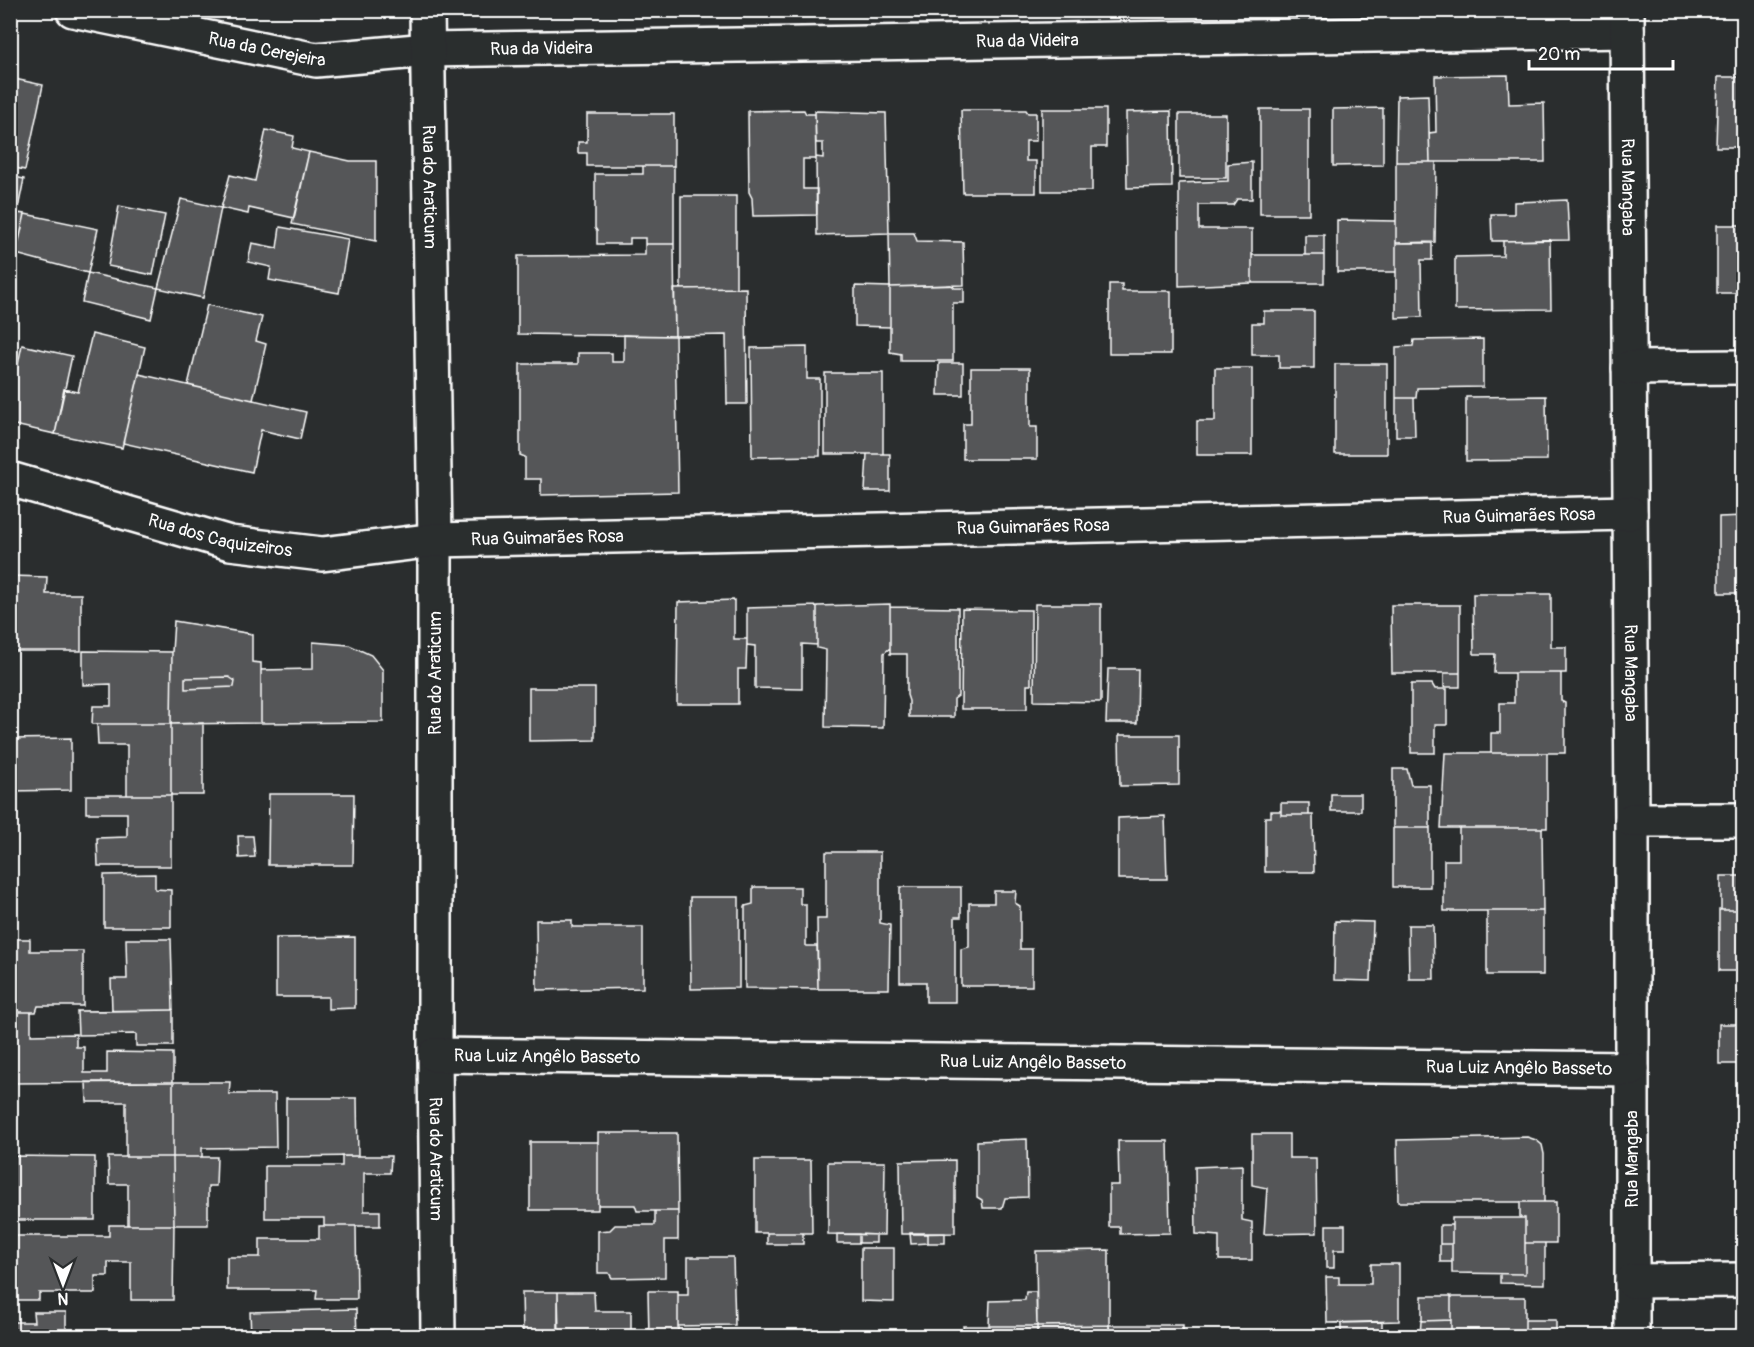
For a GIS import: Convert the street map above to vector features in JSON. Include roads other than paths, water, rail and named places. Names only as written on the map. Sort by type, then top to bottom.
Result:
[{"type":"street","name":"Rua da Cerejeira","points":[[73,10],[316,60],[428,50]]},
{"type":"street","name":"Rua do Araticum","points":[[427,10],[435,540],[435,1055],[438,1336]]},
{"type":"street","name":"Rua da Videira","points":[[428,50],[1627,21]]},
{"type":"street","name":"Rua Mangaba","points":[[1627,21],[1632,820],[1632,1336]]},
{"type":"street","points":[[1629,368],[1743,367]]},
{"type":"street","name":"Rua dos Caquizeiros","points":[[10,479],[230,543],[322,555],[435,540]]},
{"type":"street","name":"Rua Guimarães Rosa","points":[[435,540],[1630,513]]},
{"type":"street","points":[[1632,820],[1743,819]]},
{"type":"street","name":"Rua Luiz Angêlo Basseto","points":[[435,1055],[1632,1069]]},
{"type":"street","points":[[1632,1281],[1743,1280]]}]
